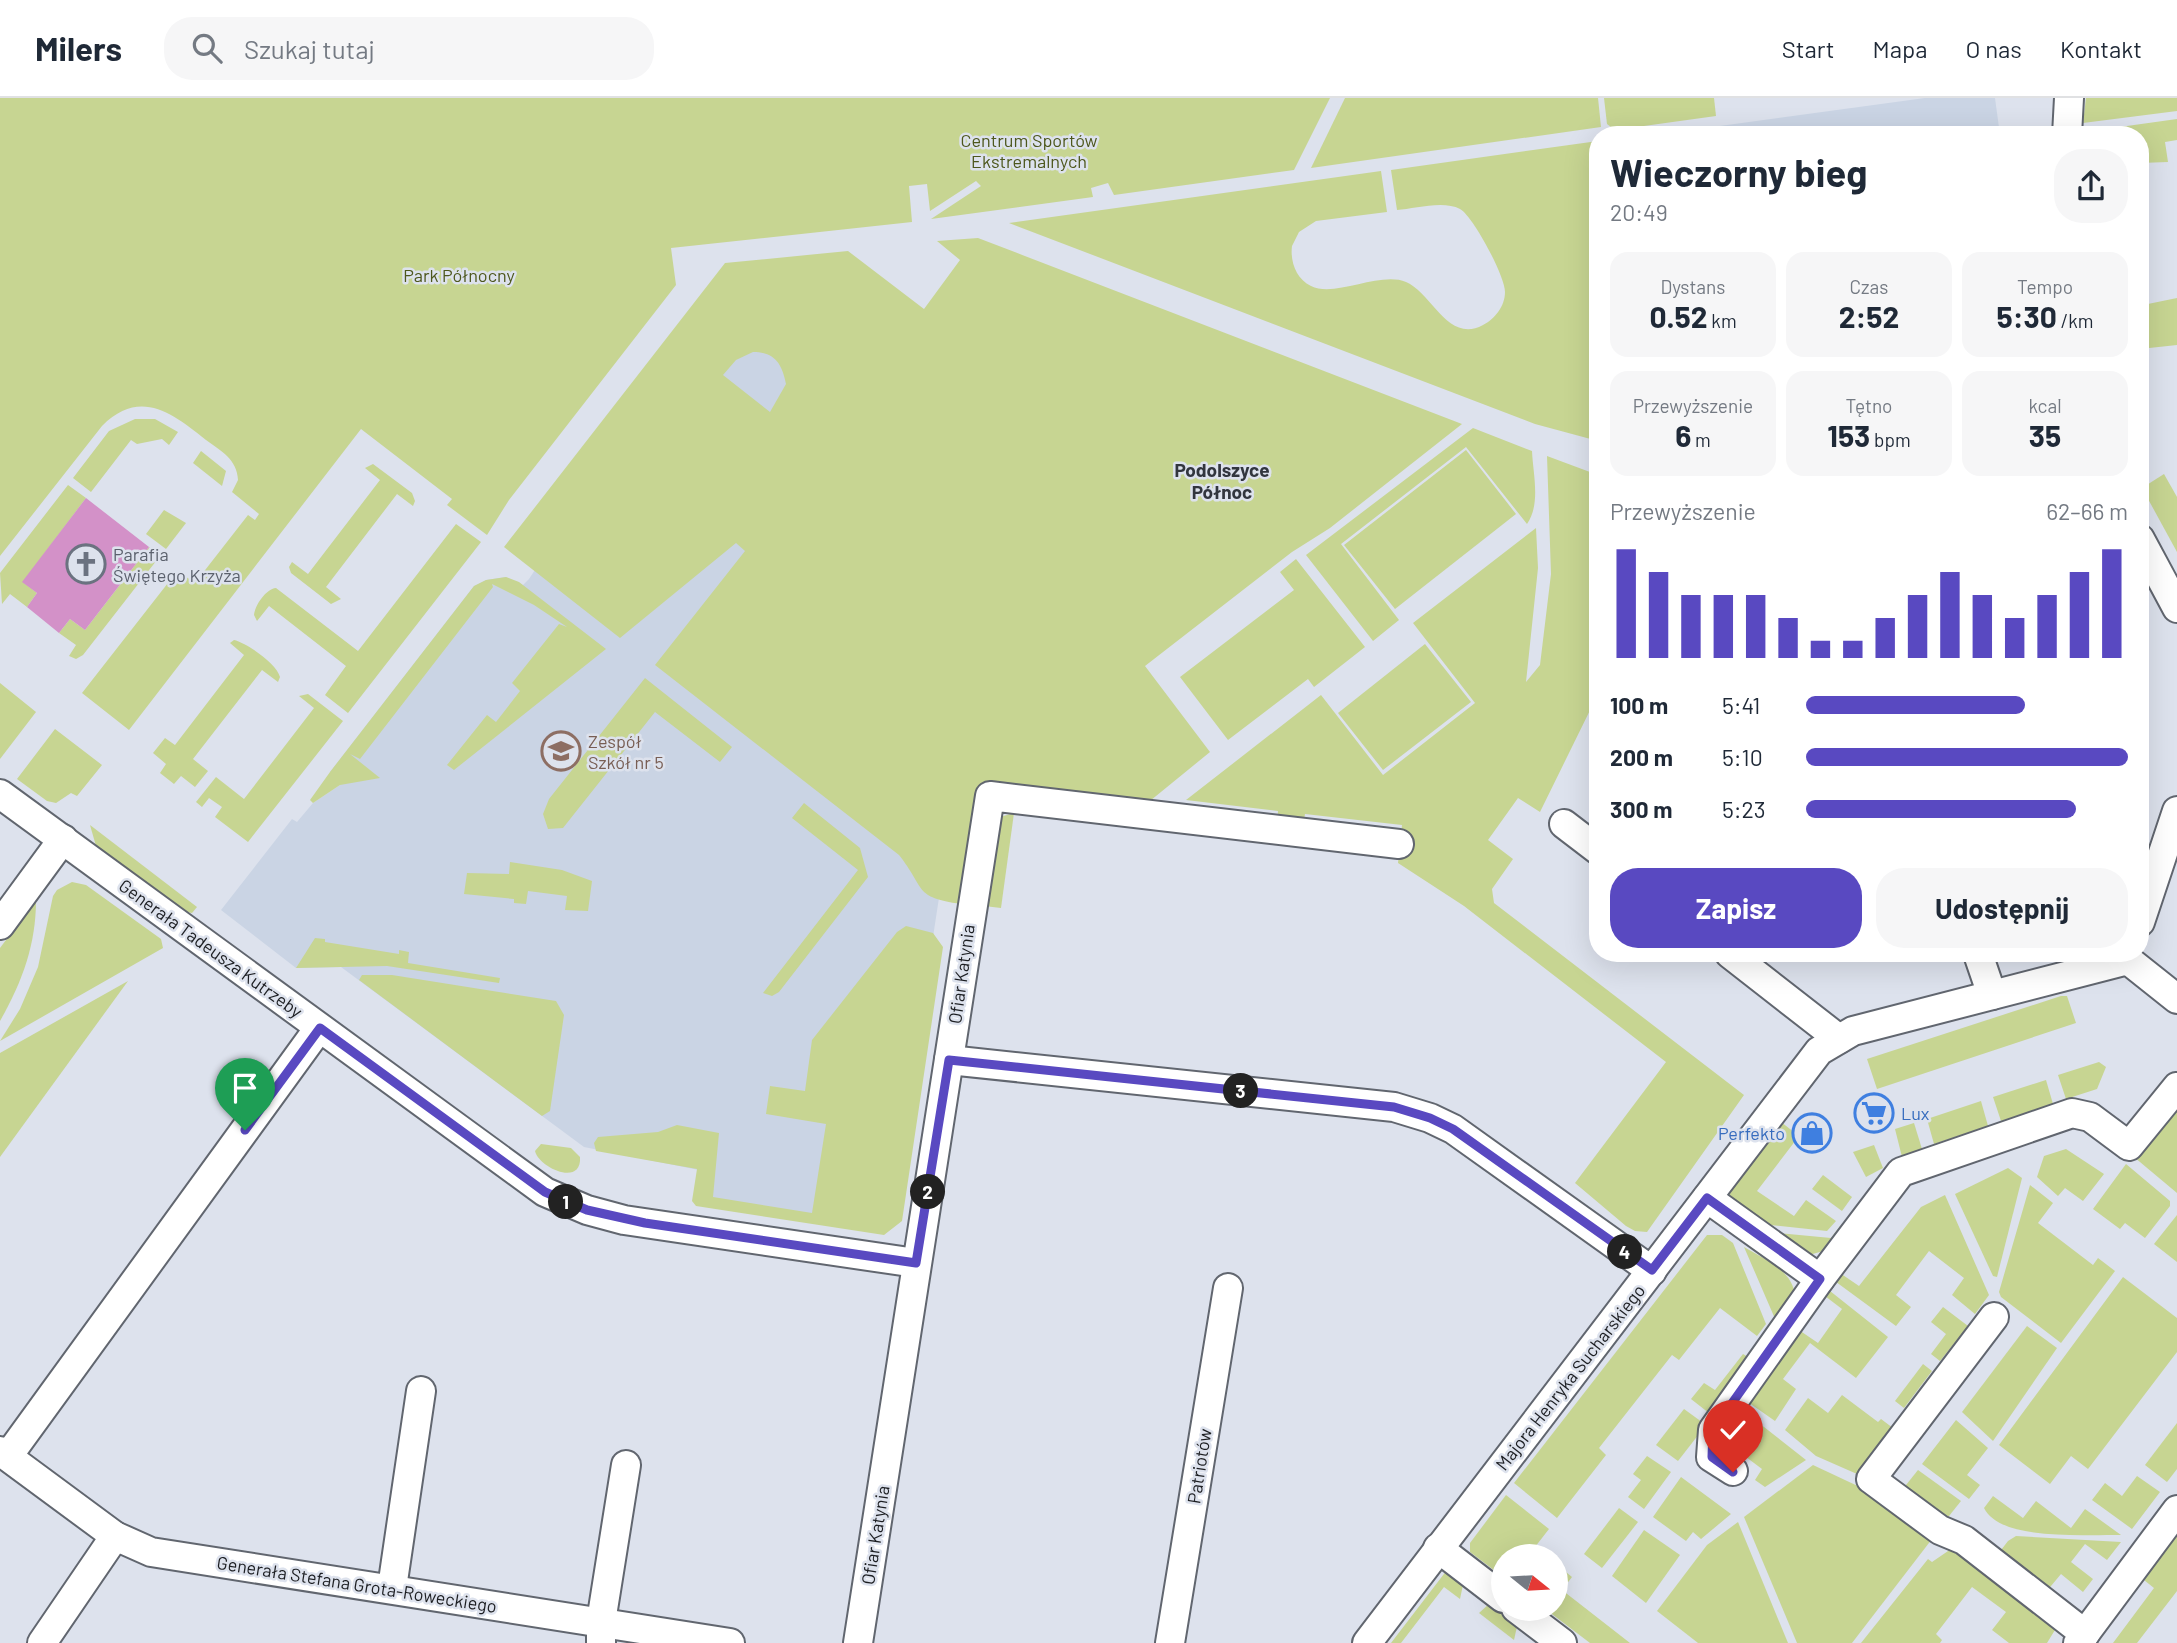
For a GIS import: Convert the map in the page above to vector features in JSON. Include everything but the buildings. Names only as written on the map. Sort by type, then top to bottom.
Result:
[{"type":"street","points":[[2067,126],[2068,98]]},
{"type":"street","points":[[2149,556],[2177,608]]},
{"type":"street","name":"Generała Tadeusza Kutrzeby","points":[[0,794],[545,1192],[603,1215],[916,1263]]},
{"type":"street","name":"Ofiar Katynia","points":[[858,1643],[990,796],[1398,844]]},
{"type":"street","points":[[2149,895],[2177,811]]},
{"type":"street","points":[[1564,824],[1589,843]]},
{"type":"street","points":[[0,925],[63,839]]},
{"type":"street","points":[[1740,962],[1839,1039]]},
{"type":"street","points":[[1981,962],[1992,995]]},
{"type":"street","name":"Majora Henryka Sucharskiego","points":[[1367,1643],[1819,1051],[1853,1031],[2111,962]]},
{"type":"street","name":"Majora Henryka Sucharskiego","points":[[2135,962],[2177,999]]},
{"type":"street","points":[[4,1453],[320,1028]]},
{"type":"street","points":[[949,1060],[1394,1107],[1430,1118],[1453,1129],[1652,1270]]},
{"type":"street","points":[[1733,1472],[1712,1457],[1713,1430],[1820,1279],[1901,1172],[2072,1113],[2090,1118],[2129,1146],[2177,1087]]},
{"type":"street","points":[[1707,1198],[1820,1279]]},
{"type":"street","name":"Patriotów","points":[[1170,1643],[1228,1288]]},
{"type":"street","points":[[1994,1317],[1871,1479],[1940,1530],[1964,1540],[2081,1639],[2177,1510]]},
{"type":"street","points":[[392,1588],[421,1391]]},
{"type":"street","name":"Generała Stefana Grota-Roweckiego","points":[[4,1453],[115,1536],[151,1552],[392,1588],[601,1633],[730,1643]]},
{"type":"street","points":[[601,1633],[626,1465]]},
{"type":"street","points":[[42,1643],[115,1536]]},
{"type":"street","points":[[1438,1548],[1491,1589]]},
{"type":"street","points":[[1533,1621],[1562,1643]]},
{"type":"shaded area","points":[[1925,98],[1995,98],[1999,126],[1720,126]]},
{"type":"shaded area","name":"Zespół Szkół nr 5","points":[[732,269],[808,329],[942,878],[933,937],[866,1229],[695,1203],[699,1170],[584,1147],[341,967],[296,968],[221,910],[292,819],[297,822],[313,803],[340,785],[330,772],[474,586],[486,580],[506,577],[523,585],[529,579]]},
{"type":"green space","name":"Park Północny","points":[[0,98],[1330,98],[1294,170],[1114,195],[1108,183],[1091,188],[1093,197],[931,219],[981,186],[976,181],[930,211],[927,184],[909,186],[912,222],[671,248],[676,285],[509,500],[487,535],[447,505],[452,499],[361,429],[129,730],[82,693],[175,574],[182,574],[195,583],[248,515],[255,520],[259,514],[232,492],[238,480],[237,473],[235,466],[222,452],[168,414],[156,409],[130,408],[102,426],[0,556]]},
{"type":"green space","points":[[1345,98],[1598,98],[1601,126],[1311,168]]},
{"type":"green space","points":[[1604,98],[1714,98],[1716,116],[1644,126],[1607,124]]},
{"type":"green space","points":[[2086,98],[2177,98],[2177,111],[2083,123]]},
{"type":"green space","points":[[2177,119],[2177,140],[2165,142],[2168,162],[2149,163],[2149,126],[2127,126]]},
{"type":"green space","points":[[1589,142],[1589,439],[1535,424],[1009,223],[1381,171],[1387,212],[1316,221],[1299,232],[1292,252],[1293,263],[1301,279],[1321,289],[1384,280],[1406,282],[1450,323],[1471,329],[1483,325],[1498,312],[1505,292],[1504,284],[1480,234],[1466,214],[1453,206],[1437,205],[1397,210],[1391,170]]},
{"type":"green space","points":[[978,238],[1462,424],[1330,528],[1292,552],[1145,666],[1210,752],[1145,805],[979,787],[961,904],[927,894],[899,855],[655,665],[745,551],[736,543],[620,638],[504,547],[725,263],[848,251],[924,309],[960,260],[937,241]],"holes":[[[753,352],[776,360],[786,384],[770,412],[723,375],[736,360]]]},
{"type":"green space","points":[[2177,298],[2177,345],[2149,348],[2149,304]]},
{"type":"green space","points":[[135,419],[155,419],[178,432],[169,445],[162,439],[137,444],[131,440],[91,492],[73,478],[109,431]]},
{"type":"green space","points":[[1473,428],[1532,451],[1535,498],[1531,516],[1527,524],[1466,447],[1341,544],[1399,620],[1373,641],[1306,555]]},
{"type":"green space","points":[[1466,450],[1516,514],[1395,609],[1344,545]]},
{"type":"green space","points":[[201,451],[226,471],[222,486],[193,463]]},
{"type":"green space","points":[[1547,456],[1589,472],[1589,712],[1540,812],[1518,798],[1488,840],[1513,859],[1492,889],[1494,903],[1744,1095],[1647,1232],[1635,1231],[1626,1226],[1575,1183],[1666,1062],[1464,906],[1398,863],[1402,825],[1305,814],[1303,826],[1277,824],[1278,811],[1186,800],[1321,695],[1383,775],[1475,703],[1413,623],[1536,528],[1538,568],[1526,682],[1540,665],[1551,574]]},
{"type":"green space","points":[[373,464],[412,493],[415,501],[413,506],[397,494],[326,587],[341,599],[331,604],[291,573],[289,567],[292,562],[308,574],[380,480],[365,468]]},
{"type":"green space","points":[[2164,474],[2177,497],[2177,552],[2149,501],[2149,484]]},
{"type":"green space","points":[[68,485],[86,498],[23,582],[37,593],[27,607],[10,594],[2,604],[0,573]]},
{"type":"green space","points":[[164,510],[186,523],[166,549],[146,534]]},
{"type":"green space","points":[[456,524],[481,542],[348,713],[325,695],[346,666],[269,606],[257,621],[254,615],[262,598],[268,591],[276,588],[358,651]]},
{"type":"green space","points":[[149,547],[160,556],[83,655],[76,659],[69,656],[76,645],[59,633],[70,619],[85,630]]},
{"type":"green space","points":[[1296,559],[1365,647],[1314,687],[1308,679],[1228,740],[1180,677],[1294,590],[1280,572]]},
{"type":"green space","points":[[506,577],[519,582],[606,649],[454,770],[447,765],[487,715],[496,722],[520,691],[512,683],[559,624],[567,627],[534,605],[492,584],[493,587],[360,759],[350,754],[380,778],[340,785],[313,803],[310,800],[330,772],[474,586],[486,580]]},
{"type":"green space","points":[[234,640],[268,660],[278,672],[278,682],[262,670],[193,759],[208,771],[195,787],[181,776],[174,784],[160,773],[166,764],[153,753],[165,738],[175,745],[244,655],[230,643]]},
{"type":"green space","points":[[1425,644],[1471,702],[1383,770],[1338,713]]},
{"type":"green space","points":[[645,678],[732,747],[720,762],[655,712],[563,828],[548,829],[543,814],[549,799]]},
{"type":"green space","points":[[0,683],[36,712],[0,759]]},
{"type":"green space","points":[[308,694],[343,721],[248,842],[215,817],[222,807],[209,798],[202,807],[196,802],[216,777],[244,799],[314,708],[299,696]]},
{"type":"green space","points":[[55,729],[102,765],[77,796],[71,793],[56,803],[47,801],[17,779]]},
{"type":"green space","points":[[804,803],[860,848],[868,877],[779,992],[772,996],[763,993],[858,870],[792,818]]},
{"type":"green space","points":[[1014,813],[1001,908],[984,906],[1000,817]]},
{"type":"green space","points":[[90,825],[197,907],[192,913],[182,911],[96,846]]},
{"type":"green space","points":[[510,862],[562,870],[592,881],[588,911],[565,910],[567,896],[528,891],[526,904],[514,903],[514,899],[464,894],[467,873],[509,874]]},
{"type":"green space","points":[[72,882],[86,885],[161,939],[163,948],[0,1041],[20,1009],[38,967],[53,896],[57,890]]},
{"type":"green space","points":[[36,900],[26,963],[0,1021],[0,948]]},
{"type":"green space","points":[[906,926],[933,933],[943,947],[902,1221],[884,1235],[696,1206],[692,1201],[697,1169],[596,1151],[594,1143],[598,1137],[658,1132],[677,1125],[719,1133],[713,1197],[812,1213],[826,1124],[766,1114],[770,1086],[805,1091],[812,1040],[897,932]]},
{"type":"green space","points":[[315,938],[399,954],[399,950],[409,952],[408,963],[500,978],[499,983],[387,966],[296,968]]},
{"type":"green space","points":[[362,975],[392,975],[556,1001],[564,1015],[550,1111],[542,1116],[359,980]]},
{"type":"green space","points":[[128,981],[0,1157],[0,1053]]},
{"type":"green space","points":[[2067,996],[2076,1023],[1877,1089],[1867,1059]]},
{"type":"green space","points":[[2099,1062],[2106,1067],[2097,1089],[2066,1099],[2058,1075]]},
{"type":"green space","points":[[2046,1080],[2053,1104],[2001,1121],[1993,1097]]},
{"type":"green space","points":[[1981,1101],[1988,1126],[1934,1144],[1927,1119]]},
{"type":"green space","points":[[2177,1103],[2177,1193],[2134,1157]]},
{"type":"green space","points":[[1781,1122],[1799,1136],[1757,1191],[1794,1216],[1806,1200],[1836,1221],[1827,1231],[1751,1223],[1728,1198],[1730,1191]]},
{"type":"green space","points":[[1914,1123],[1922,1149],[1902,1157],[1895,1129]]},
{"type":"green space","points":[[541,1144],[571,1148],[580,1157],[579,1166],[568,1173],[552,1168],[538,1157],[535,1151]]},
{"type":"green space","points":[[1874,1145],[1883,1168],[1866,1177],[1853,1152]]},
{"type":"green space","points":[[2066,1149],[2104,1174],[2083,1201],[2065,1188],[2058,1196],[2037,1177],[2044,1156]]},
{"type":"green space","points":[[2126,1164],[2170,1201],[2170,1206],[2145,1238],[2125,1223],[2120,1229],[2093,1209]]},
{"type":"green space","points":[[2008,1168],[2022,1178],[1997,1277],[1993,1276],[1955,1194]]},
{"type":"green space","points":[[1823,1175],[1852,1197],[1842,1211],[1812,1189]]},
{"type":"green space","points":[[2030,1185],[2053,1203],[2038,1223],[2093,1265],[2098,1258],[2115,1271],[2061,1343],[2001,1297],[1999,1292]]},
{"type":"green space","points":[[1945,1195],[1989,1295],[1975,1314],[1952,1295],[1964,1278],[1929,1251],[1896,1295],[1911,1307],[1896,1326],[1832,1279],[1837,1271],[1859,1286],[1921,1207]]},
{"type":"green space","points":[[2177,1215],[2177,1262],[2154,1244]]},
{"type":"green space","points":[[1840,1226],[1844,1229],[1827,1250],[1809,1255],[1768,1232],[1831,1238]]},
{"type":"green space","points":[[1707,1235],[1722,1235],[1733,1243],[1766,1324],[1757,1336],[1720,1308],[1679,1360],[1672,1355],[1599,1448],[1606,1455],[1557,1518],[1514,1483]]},
{"type":"green space","points":[[1744,1247],[1776,1266],[1793,1287],[1795,1296],[1776,1321]]},
{"type":"green space","points":[[2123,1277],[2177,1318],[2177,1352],[2088,1469],[2071,1456],[2050,1484],[1999,1445]]},
{"type":"green space","points":[[1825,1287],[1888,1337],[1856,1378],[1810,1343],[1783,1379],[1796,1389],[1775,1421],[1745,1400],[1796,1328],[1818,1343],[1842,1309],[1821,1293]]},
{"type":"green space","points":[[1943,1307],[1968,1326],[1940,1361],[1931,1354],[1946,1334],[1931,1322]]},
{"type":"green space","points":[[2027,1326],[2057,1348],[1993,1441],[1962,1412]]},
{"type":"green space","points":[[1743,1354],[1753,1360],[1714,1417],[1691,1399],[1704,1383],[1715,1390]]},
{"type":"green space","points":[[1923,1364],[1932,1371],[1904,1408],[1895,1401]]},
{"type":"green space","points":[[1842,1395],[1878,1422],[1881,1419],[1893,1428],[1857,1474],[1816,1456],[1785,1430],[1808,1398],[1828,1413]]},
{"type":"green space","points":[[1684,1409],[1706,1425],[1678,1461],[1656,1445]]},
{"type":"green space","points":[[1741,1409],[1806,1460],[1765,1487],[1755,1480],[1762,1469],[1746,1457],[1753,1446],[1737,1435]]},
{"type":"green space","points":[[1956,1420],[1988,1448],[1967,1475],[1980,1485],[1969,1499],[1922,1464]]},
{"type":"green space","points":[[2177,1423],[2177,1469],[2167,1482],[2145,1465]]},
{"type":"green space","points":[[1647,1456],[1671,1472],[1644,1509],[1628,1497],[1641,1480],[1633,1474]]},
{"type":"green space","points":[[1813,1465],[1862,1488],[1932,1539],[1852,1643],[1797,1643],[1744,1517]]},
{"type":"green space","points":[[1918,1470],[1961,1501],[1945,1521],[1902,1490]]},
{"type":"green space","points":[[2137,1476],[2160,1492],[2132,1529],[2092,1500],[2105,1483],[2122,1496]]},
{"type":"green space","points":[[1681,1477],[1731,1514],[1701,1539],[1693,1532],[1686,1541],[1653,1517]]},
{"type":"green space","points":[[1506,1495],[1549,1529],[1537,1544],[1491,1544],[1491,1568],[1470,1552],[1470,1543]]},
{"type":"green space","points":[[1993,1496],[2023,1518],[2036,1501],[2071,1528],[2085,1509],[2121,1535],[2046,1534],[2008,1526],[1993,1519],[1984,1508]]},
{"type":"green space","points":[[1619,1508],[1638,1522],[1602,1568],[1584,1554]]},
{"type":"green space","points":[[1738,1522],[1788,1643],[1698,1643],[1657,1611],[1707,1545]]},
{"type":"green space","points":[[2177,1524],[2177,1591],[2137,1643],[2113,1643],[2154,1588],[2139,1576]]},
{"type":"green space","points":[[1644,1530],[1680,1555],[1646,1603],[1612,1576]]},
{"type":"green space","points":[[2016,1536],[2121,1542],[2107,1560],[2085,1544],[2071,1562],[2093,1579],[2083,1592],[2061,1574],[2046,1592],[1998,1554],[2008,1541]]},
{"type":"green space","points":[[1951,1549],[1958,1550],[2058,1625],[2047,1643],[2009,1643],[1992,1630],[2006,1612],[1972,1587],[1936,1634],[1942,1640],[1940,1643],[1861,1643],[1928,1559],[1932,1562]]},
{"type":"green space","points":[[1447,1570],[1464,1580],[1460,1599],[1444,1587],[1401,1643],[1391,1643]]},
{"type":"green space","points":[[1568,1595],[1630,1643],[1590,1643],[1561,1621],[1568,1621]]},
{"type":"green space","points":[[1491,1604],[1491,1621],[1518,1622],[1514,1640],[1479,1613]]},
{"type":"place","name":"Parafia Świętego Krzyża","points":[[86,564]]},
{"type":"place","name":"Zespół Szkół nr 5","points":[[561,751]]},
{"type":"place","name":"Lux","points":[[1874,1113]]},
{"type":"place","name":"Perfekto","points":[[1812,1133]]},
{"type":"district","name":"Podolszyce Północ","points":[[1222,480]]},
{"type":"route","points":[[245,1130],[320,1028],[511,1169],[545,1192],[570,1204],[603,1215],[645,1223],[916,1263],[949,1060],[1394,1107],[1430,1118],[1453,1129],[1652,1270],[1707,1198],[1820,1279],[1713,1430],[1712,1457],[1733,1472]]},
{"type":"park label","name":"Centrum Sportów Ekstremalnych","points":[[1029,150]]}]
